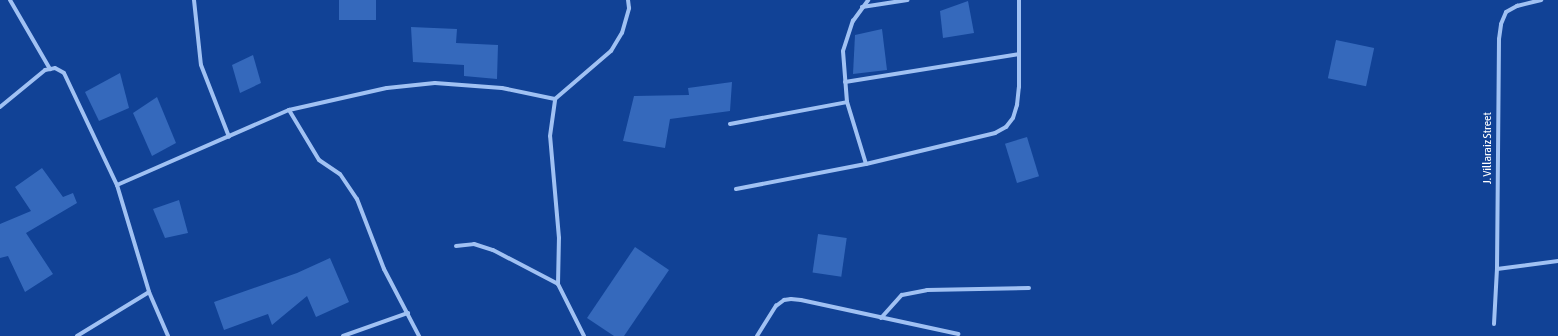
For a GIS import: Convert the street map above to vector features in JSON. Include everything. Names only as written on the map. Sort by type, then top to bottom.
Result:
[{"type":"street","points":[[10,0],[50,68]]},
{"type":"street","points":[[194,0],[201,65],[229,137]]},
{"type":"street","points":[[584,336],[558,284],[559,238],[550,136],[555,99],[611,51],[622,33],[629,8],[628,0]]},
{"type":"street","points":[[866,164],[847,102],[843,51],[851,26],[861,8],[868,0]]},
{"type":"street","points":[[861,8],[907,0]]},
{"type":"street","points":[[736,189],[866,164],[995,133],[1006,127],[1012,118],[1017,105],[1019,0]]},
{"type":"street","name":"J. Villaraiz Street","points":[[1494,324],[1497,269],[1499,39],[1501,24],[1506,12],[1517,6],[1541,0]]},
{"type":"street","points":[[845,82],[1019,54]]},
{"type":"street","points":[[0,107],[39,74],[50,68],[61,70],[70,83],[117,185],[149,292],[168,336]]},
{"type":"street","points":[[117,185],[289,110],[387,88],[435,83],[502,88],[555,99]]},
{"type":"street","points":[[730,124],[847,102]]},
{"type":"street","points":[[289,110],[319,160],[340,174],[357,199],[384,268],[419,336]]},
{"type":"street","points":[[456,246],[474,244],[493,250],[558,284]]},
{"type":"street","points":[[1497,269],[1558,261]]},
{"type":"street","points":[[881,318],[902,295],[927,290],[1029,288]]},
{"type":"street","points":[[77,336],[149,292]]},
{"type":"street","points":[[757,336],[776,306],[784,300],[801,300],[958,334]]},
{"type":"street","points":[[343,336],[408,313]]},
{"type":"building","points":[[339,0],[376,0],[376,20],[339,20]]},
{"type":"building","points":[[968,1],[974,33],[943,38],[940,11]]},
{"type":"building","points":[[411,27],[457,29],[456,43],[498,45],[497,79],[464,76],[464,65],[413,62]]},
{"type":"building","points":[[882,29],[887,70],[853,74],[855,35]]},
{"type":"building","points":[[1336,40],[1374,48],[1366,86],[1328,78]]},
{"type":"building","points":[[253,55],[261,83],[240,93],[232,65]]},
{"type":"building","points":[[120,73],[129,108],[99,121],[85,92]]},
{"type":"building","points":[[732,82],[730,111],[670,119],[665,148],[623,141],[634,96],[689,95],[688,88]]},
{"type":"building","points":[[157,97],[176,143],[152,156],[133,113]]},
{"type":"building","points":[[1027,137],[1039,176],[1017,183],[1005,144]]},
{"type":"building","points":[[42,168],[63,197],[73,193],[77,203],[26,233],[53,274],[25,292],[8,256],[0,258],[0,224],[31,211],[15,187]]},
{"type":"building","points":[[179,200],[188,233],[165,238],[153,209]]},
{"type":"building","points":[[818,234],[847,238],[841,277],[813,273]]},
{"type":"building","points":[[635,247],[669,270],[624,336],[614,336],[587,318]]},
{"type":"building","points":[[330,258],[349,302],[316,317],[307,296],[272,325],[268,314],[224,330],[214,302],[297,273]]}]
